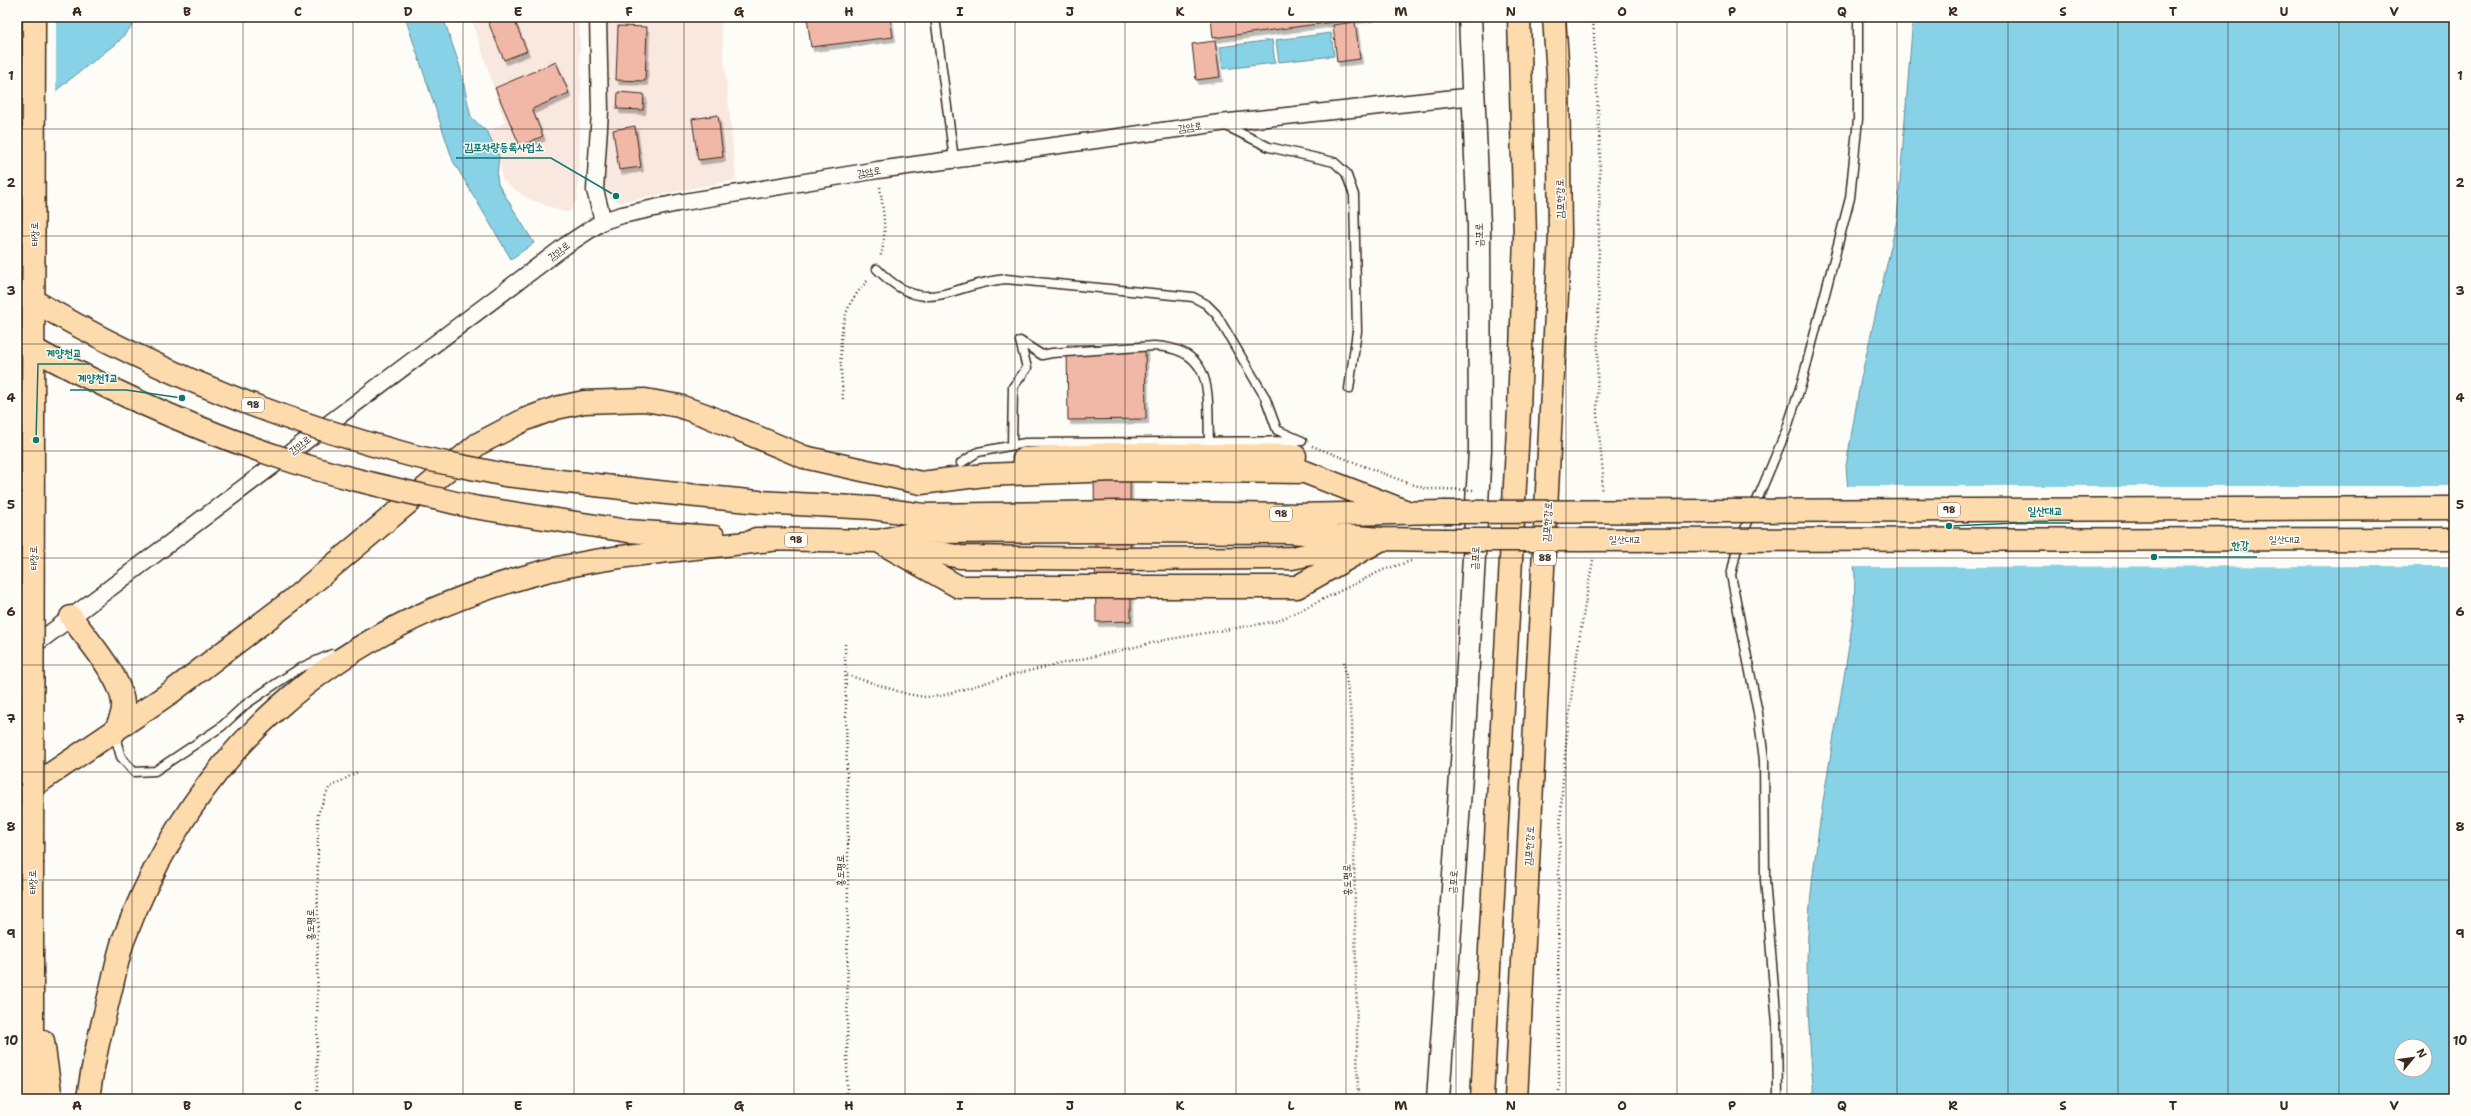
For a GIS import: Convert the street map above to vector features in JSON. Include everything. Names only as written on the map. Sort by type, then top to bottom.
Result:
[{"type":"main road","name":"태장로","points":[[32,1099],[34,17]]},
{"type":"main road","name":"금포로","points":[[1438,1099],[1466,711],[1480,450],[1479,226],[1470,17]]},
{"type":"main road","points":[[1482,1099],[1520,363],[1525,236],[1519,17]]},
{"type":"main road","name":"김포한강로","points":[[1516,1099],[1560,235],[1558,76],[1554,17]]},
{"type":"main road","name":"98","points":[[17,291],[73,325],[133,354],[278,415],[411,455],[505,475],[758,502],[872,508],[923,515],[1118,512],[1410,513],[2454,508]]},
{"type":"main road","name":"98","points":[[17,340],[142,405],[205,431],[286,460],[360,481],[473,507],[628,531],[771,540],[878,541],[920,532],[1120,531],[1290,532],[1382,539]]},
{"type":"main road","points":[[17,797],[114,733],[170,693],[291,600],[478,444],[526,419],[556,408],[584,402],[645,400],[679,406],[705,415],[804,457],[921,483],[985,475],[1107,471],[1305,472],[1410,513]]},
{"type":"main road","points":[[872,508],[961,463],[1115,454],[1302,456],[1410,513]]},
{"type":"main road","points":[[878,541],[958,587],[1297,587],[1382,539]]},
{"type":"main road","name":"일산대교","points":[[1382,539],[2454,539]]},
{"type":"main road","points":[[88,1099],[93,1061],[122,943],[161,855],[198,796],[260,723],[308,680],[386,631],[470,594],[525,576],[589,561],[771,540]]},
{"type":"main road","points":[[71,617],[120,686],[124,705],[122,718],[114,733]]},
{"type":"main road","points":[[120,686],[140,696],[170,693]]},
{"type":"main road","points":[[32,1003],[44,1046],[51,1099]]},
{"type":"street","points":[[598,17],[600,112],[595,190],[603,221]]},
{"type":"street","name":"감암로","points":[[17,658],[565,246],[603,221],[678,203],[954,159],[1220,123],[1474,96]]},
{"type":"lane","points":[[935,17],[954,159]]},
{"type":"lane","points":[[1778,1099],[1777,1024],[1765,880],[1764,760],[1758,713],[1731,575],[1737,548],[1786,431],[1802,382],[1850,198],[1858,119],[1858,17]]},
{"type":"lane","points":[[1220,123],[1269,146],[1334,162],[1346,173],[1354,195],[1357,331],[1349,390]]},
{"type":"lane","points":[[876,269],[893,285],[910,294],[922,296],[951,292],[990,280],[1006,279],[1193,298],[1206,304],[1216,314],[1264,397],[1277,430],[1302,441]]},
{"type":"lane","points":[[1012,445],[1014,387],[1027,368],[1020,341],[1042,355],[1154,346],[1170,347],[1180,351],[1194,361],[1206,376],[1209,440]]},
{"type":"lane","points":[[961,463],[978,452],[1025,443],[1209,440],[1302,441]]},
{"type":"lane","points":[[114,733],[121,757],[134,772],[156,771],[221,728],[245,706],[300,668],[386,631]]},
{"type":"path","points":[[843,399],[841,355],[847,312],[854,296],[876,269],[884,247],[884,224],[878,170]]},
{"type":"path","points":[[1302,441],[1408,483],[1427,489],[1444,489]]},
{"type":"path","points":[[847,675],[907,694],[924,697],[941,696],[1015,674],[1170,639],[1278,621],[1383,570],[1418,560]]},
{"type":"path","name":"홍도평로","points":[[845,644],[847,675],[847,1099]]},
{"type":"path","name":"홍도평로","points":[[1344,662],[1352,722],[1358,1099]]},
{"type":"path","name":"홍도평로","points":[[317,1099],[318,814],[329,788],[359,771]]},
{"type":"shaded area","points":[[471,17],[579,17],[581,92],[578,189],[577,200],[569,212],[563,212],[529,199],[502,179],[499,156],[488,133],[505,122]]},
{"type":"shaded area","points":[[606,17],[720,17],[736,180],[620,202],[612,199],[606,193],[603,183],[608,115]]},
{"type":"water","points":[[17,17],[140,17],[119,41],[17,121]]},
{"type":"water","points":[[405,17],[443,17],[460,67],[471,117],[488,133],[499,156],[497,176],[498,184],[534,243],[511,259],[453,161]]},
{"type":"water","points":[[1913,17],[2454,17],[2454,1099],[1814,1099],[1808,1016],[1808,933],[1816,852],[1854,610],[1855,577],[1846,466],[1861,378],[1897,220]]},
{"type":"water","points":[[1331,33],[1334,56],[1279,62],[1276,40]]},
{"type":"water","points":[[1272,40],[1275,63],[1223,69],[1220,47]]},
{"type":"pier","points":[[17,17],[56,17],[56,93],[17,123]]},
{"type":"pier","points":[[1845,486],[2454,486],[2454,566],[1852,567]]},
{"type":"building","points":[[486,17],[513,17],[527,51],[504,60]]},
{"type":"building","points":[[807,17],[890,17],[893,37],[811,47]]},
{"type":"building","points":[[1211,17],[1371,17],[1213,38]]},
{"type":"building","points":[[1355,22],[1360,59],[1337,62],[1333,25]]},
{"type":"building","points":[[618,26],[647,27],[645,81],[616,80]]},
{"type":"building","points":[[1215,41],[1220,77],[1196,80],[1192,44]]},
{"type":"building","points":[[556,62],[569,93],[532,109],[543,136],[520,146],[495,88]]},
{"type":"building","points":[[618,92],[644,94],[643,110],[617,109]]},
{"type":"building","points":[[718,115],[723,157],[698,160],[692,119]]},
{"type":"building","points":[[635,126],[641,167],[619,170],[613,130]]},
{"type":"building","points":[[1145,344],[1146,419],[1068,420],[1067,345]]},
{"type":"building","points":[[1094,474],[1130,474],[1131,621],[1096,622]]},
{"type":"place","name":"김포차량등록사업소","points":[[616,196]]},
{"type":"place","name":"계양천1교","points":[[182,398]]},
{"type":"place","name":"계양천교","points":[[36,440]]},
{"type":"place","name":"일산대교","points":[[1949,526]]},
{"type":"place","name":"한강","points":[[2154,557]]}]
